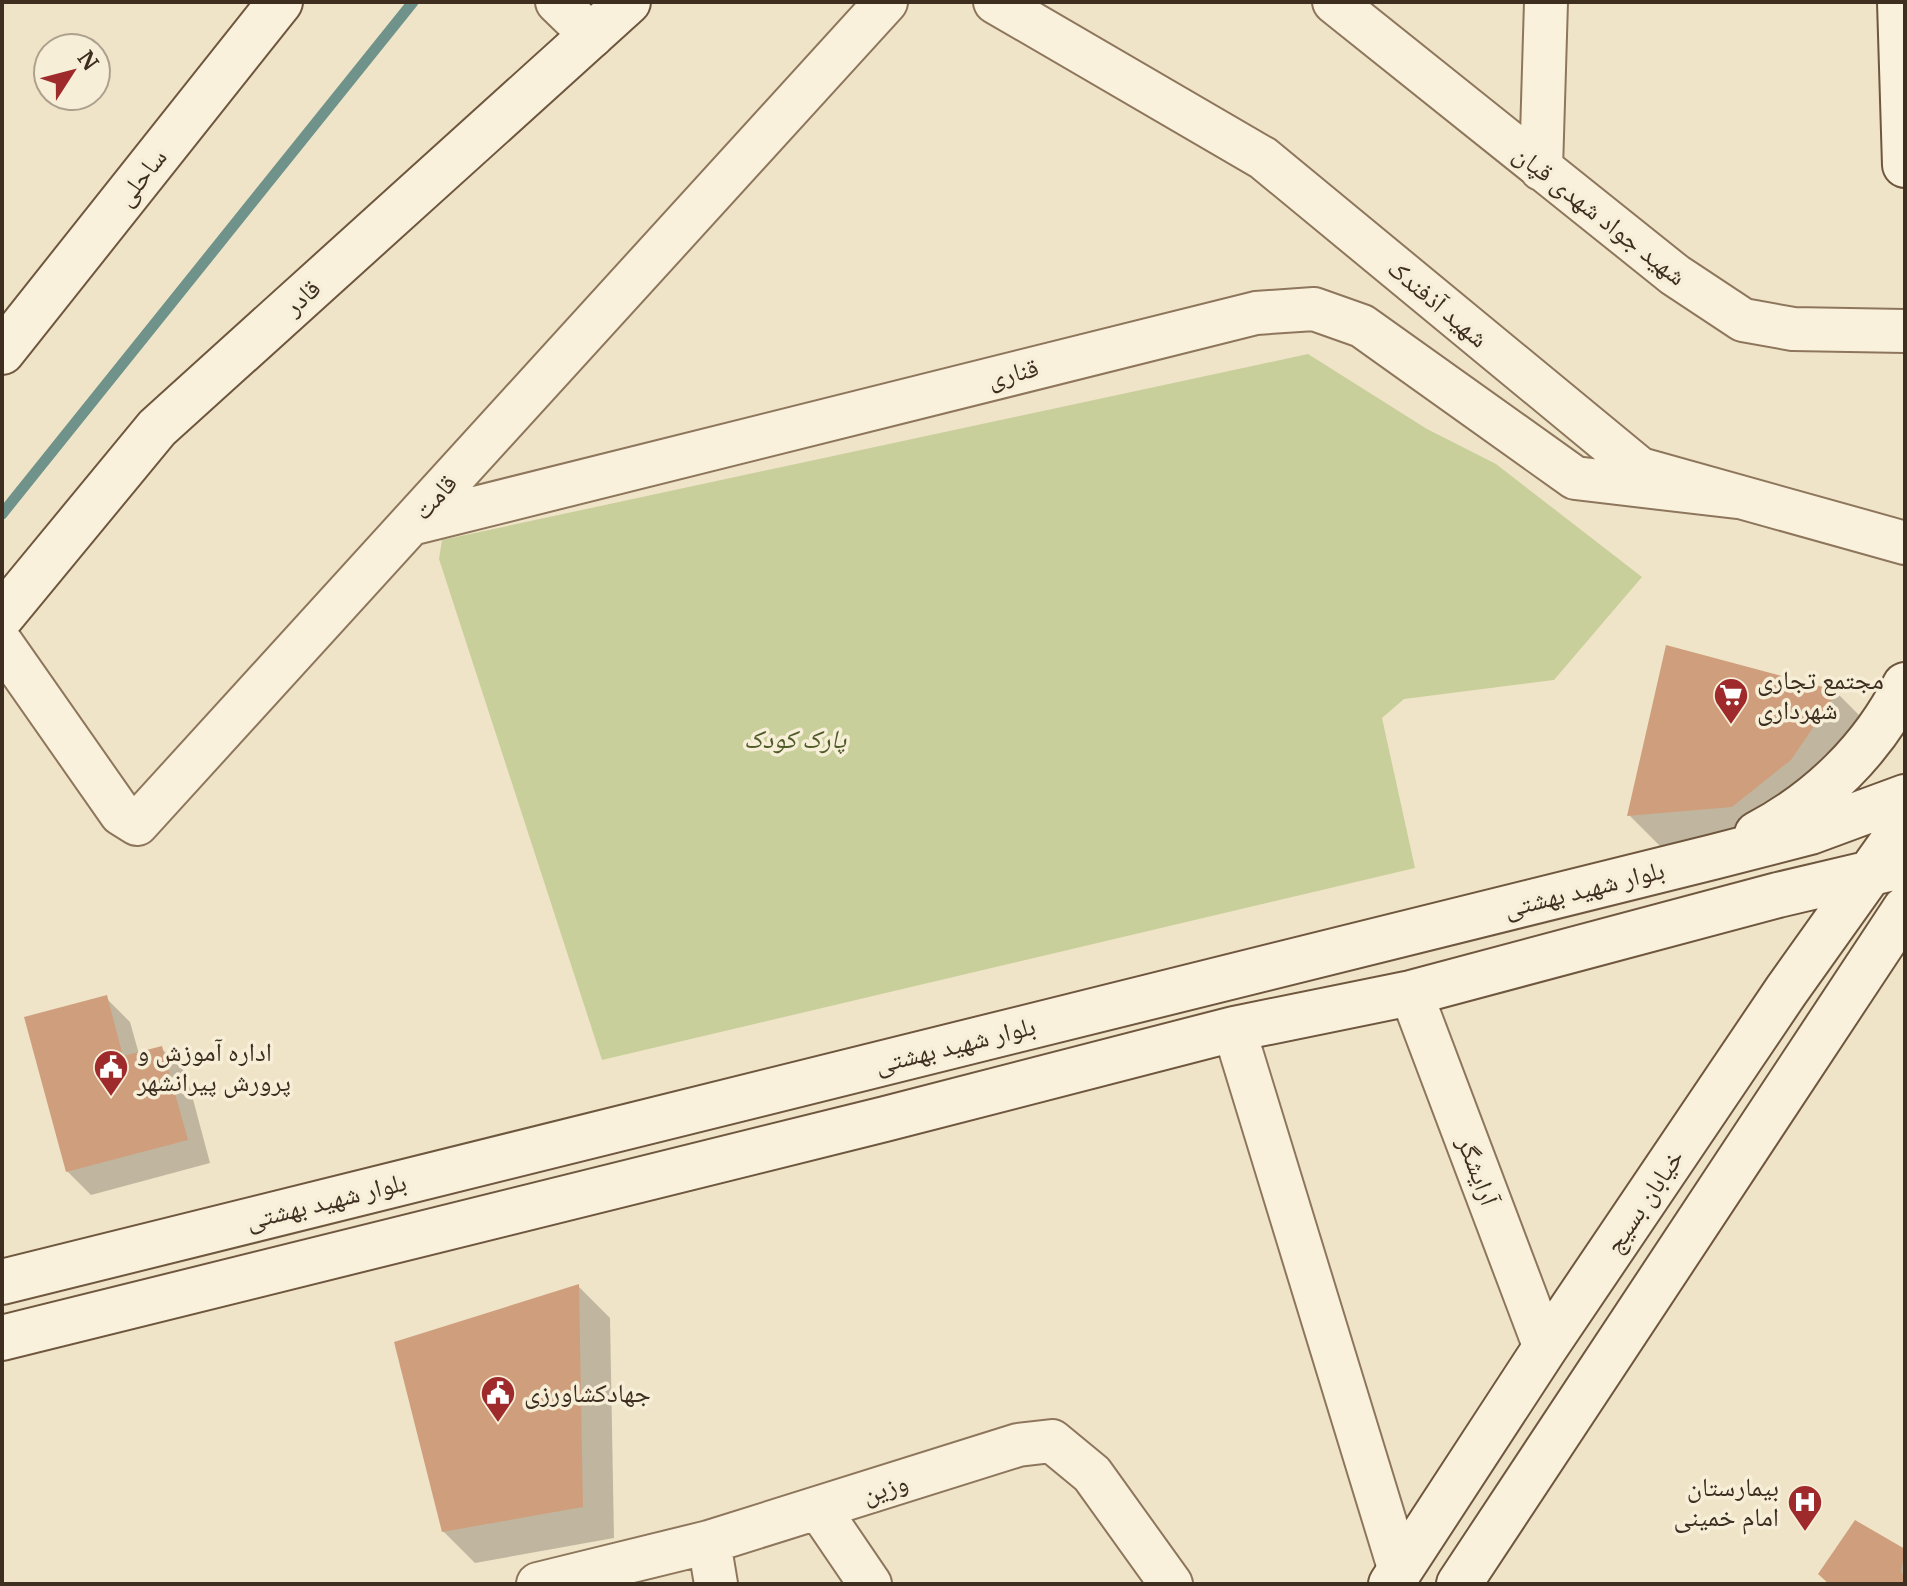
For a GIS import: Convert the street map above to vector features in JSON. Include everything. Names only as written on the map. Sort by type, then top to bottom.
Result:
[{"type":"main road","name":"ساحلی","points":[[2,352],[280,2]]},
{"type":"main road","name":"قادر","points":[[2,616],[157,428],[628,2]]},
{"type":"main road","points":[[1900,2],[1905,165]]},
{"type":"main road","points":[[1713,857],[1786,819],[1852,763],[1890,716],[1905,685]]},
{"type":"main road","name":"بلوار شهید بهشتی","points":[[2,1282],[1713,857],[1810,832],[1905,797]]},
{"type":"main road","name":"خیابان بسیج","points":[[1396,1577],[1545,1348],[1786,991],[1888,870],[1905,824]]},
{"type":"main road","name":"بلوار شهید بهشتی","points":[[2,1338],[1234,1029],[1411,993],[1778,895],[1888,870]]},
{"type":"main road","points":[[1466,1579],[1905,909]]},
{"type":"main road","points":[[656,1120],[669,1173]]},
{"type":"main road","points":[[160,1243],[170,1297]]},
{"type":"street","points":[[557,2],[592,36]]},
{"type":"street","name":"قامت","points":[[2,644],[121,814],[137,824],[886,2]]},
{"type":"street","name":"شهید آذفندک","points":[[995,2],[1263,158],[1640,469],[1905,543]]},
{"type":"street","name":"شهید جواد شهدی قپان","points":[[1334,2],[1675,275],[1743,320],[1793,329],[1905,331]]},
{"type":"street","points":[[1541,169],[1546,2]]},
{"type":"street","name":"قناری","points":[[411,524],[1256,313],[1314,309],[1362,326],[1575,478],[1737,497]]},
{"type":"street","name":"آرایشگر","points":[[1411,993],[1545,1348]]},
{"type":"street","points":[[1234,1029],[1396,1577]]},
{"type":"street","name":"وزین","points":[[538,1584],[709,1542],[1018,1445],[1052,1441],[1092,1474],[1171,1584]]},
{"type":"street","points":[[819,1509],[870,1584]]},
{"type":"street","points":[[709,1542],[716,1584]]},
{"type":"green space","name":"پارک کودک","points":[[1308,354],[1427,429],[1496,464],[1642,577],[1554,680],[1404,699],[1382,718],[1415,868],[602,1060],[439,559],[442,540]]},
{"type":"building","name":"مجتمع تجاری شهرداری","points":[[1666,645],[1838,691],[1791,760],[1732,807],[1627,816]]},
{"type":"building","name":"اداره آموزش و پرورش پیرانشهر","points":[[107,995],[123,1056],[162,1046],[188,1140],[66,1172],[24,1017]]},
{"type":"building","name":"جهادکشاورزی","points":[[579,1284],[583,1507],[442,1532],[394,1342]]},
{"type":"building","points":[[1855,1520],[1905,1549],[1901,1572],[1905,1584],[1829,1584],[1818,1574]]},
{"type":"waterway","points":[[2,514],[413,2]]},
{"type":"place","name":"مجتمع تجاری شهرداری","points":[[1731,726]]},
{"type":"place","name":"اداره آموزش و پرورش پیرانشهر","points":[[111,1098]]},
{"type":"place","name":"جهادکشاورزی","points":[[498,1424]]},
{"type":"place","name":"بیمارستان امام خمینی","points":[[1805,1533]]}]
